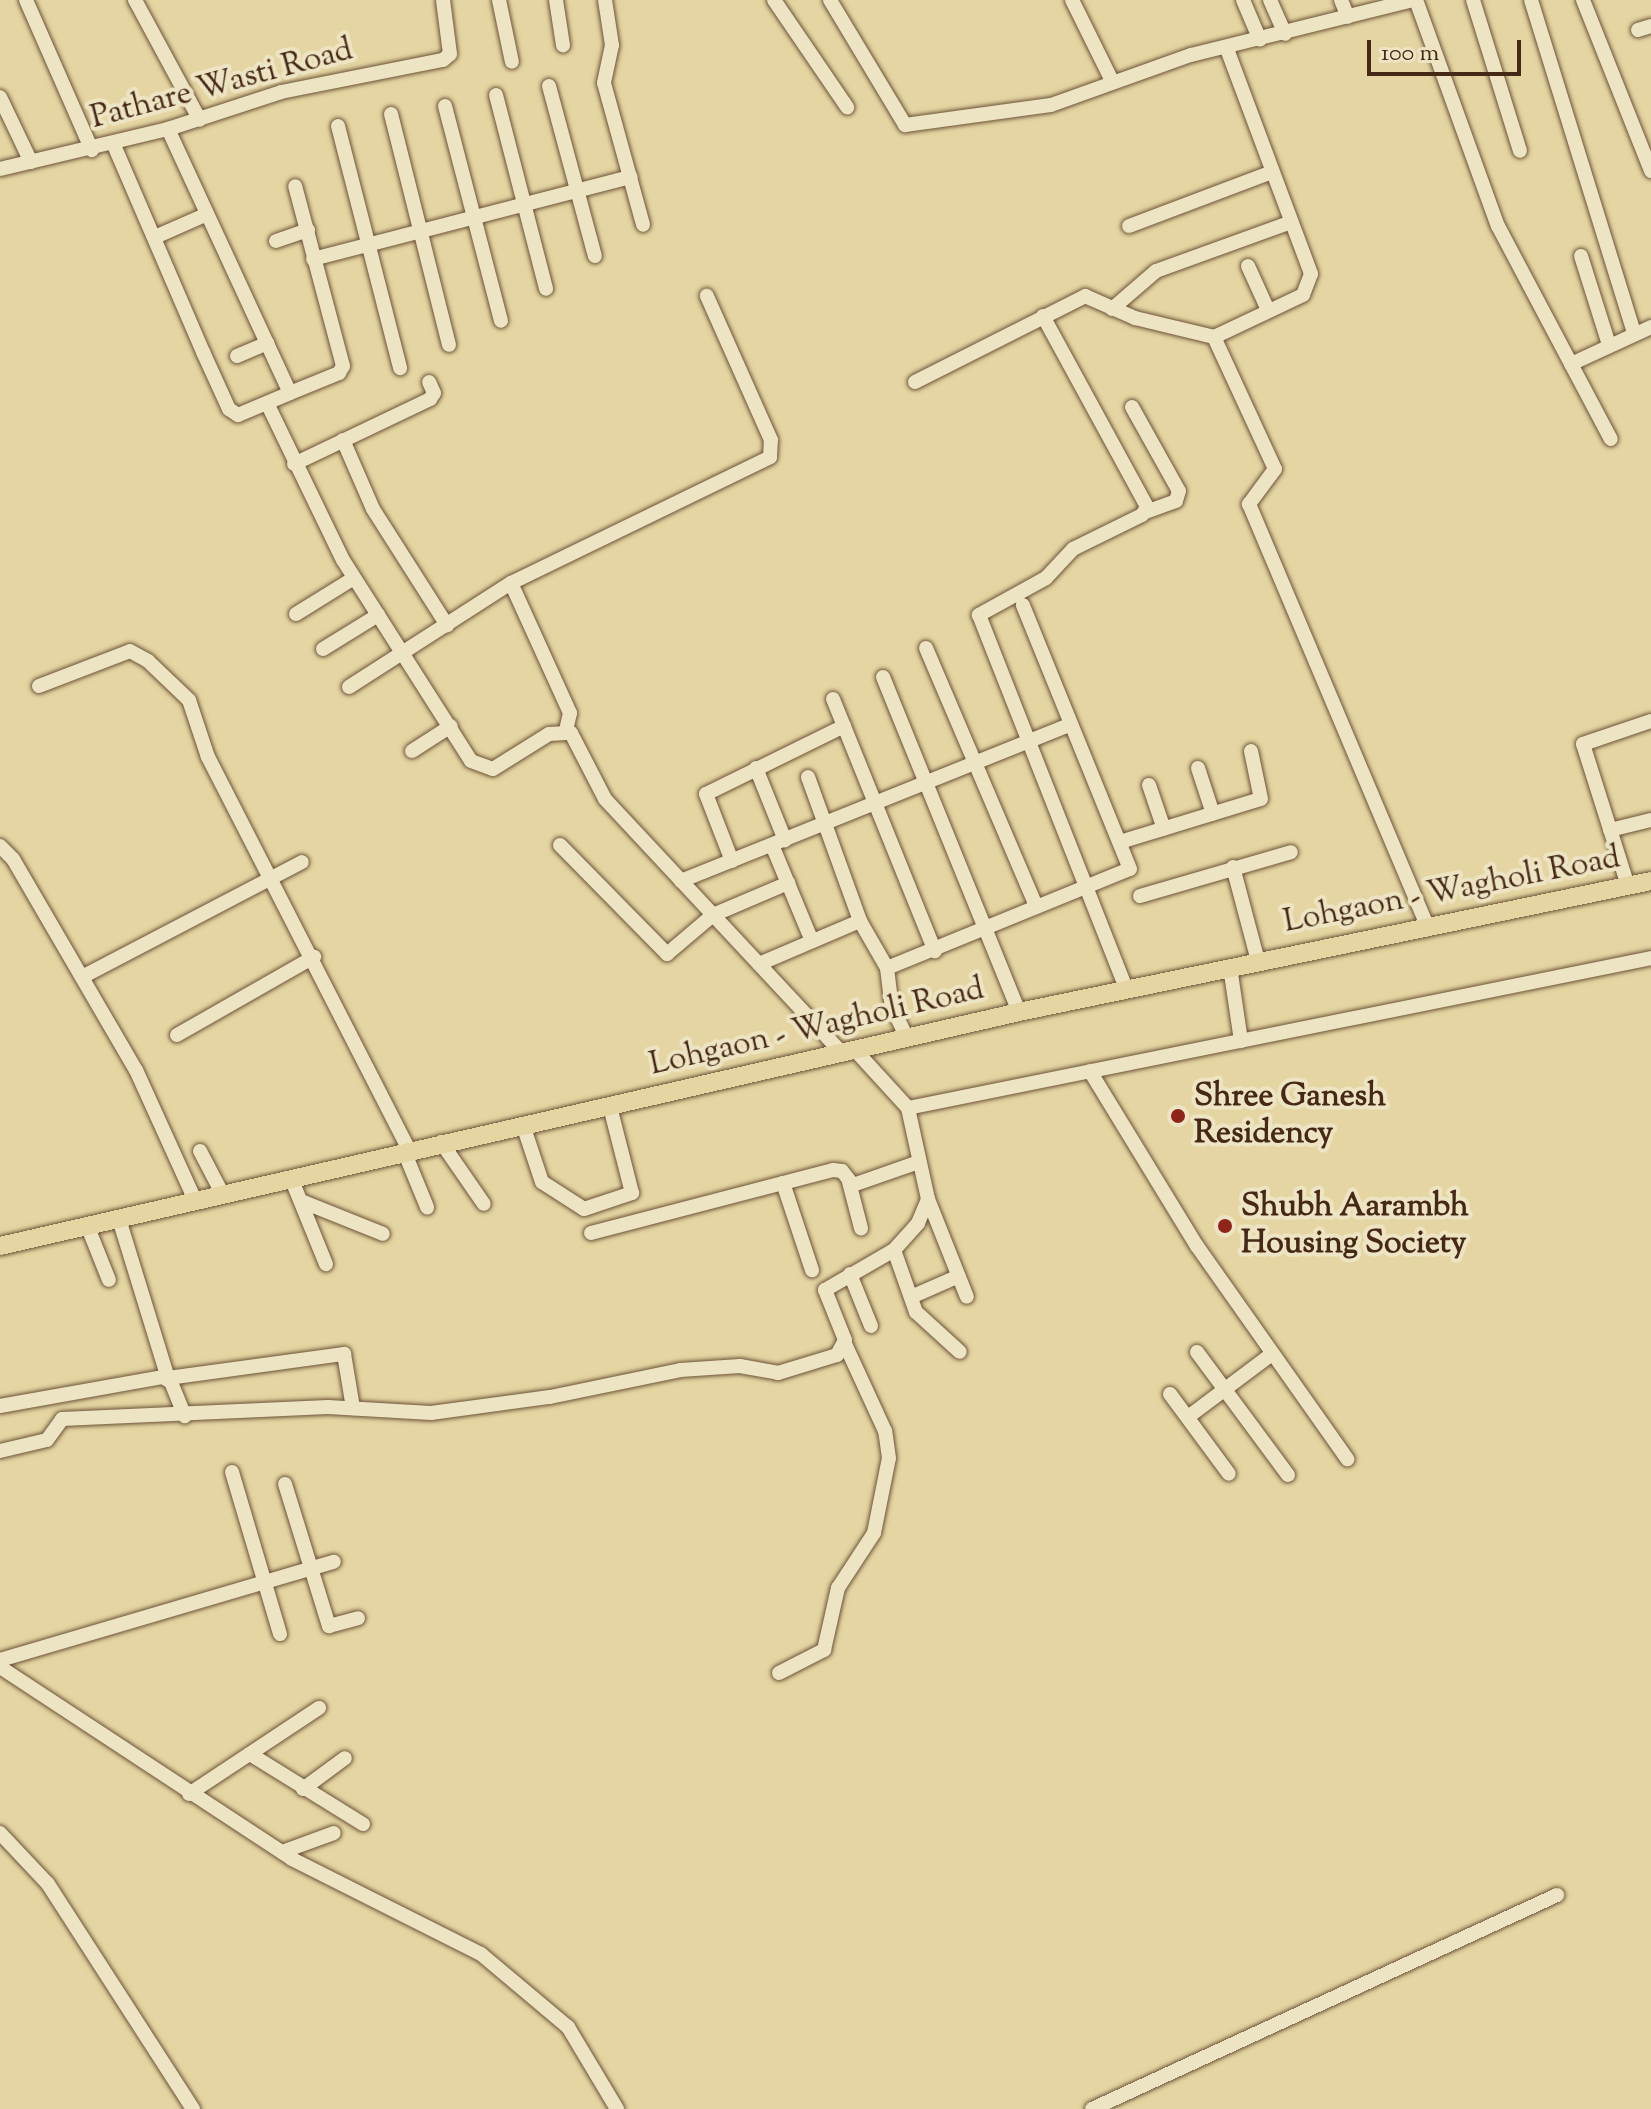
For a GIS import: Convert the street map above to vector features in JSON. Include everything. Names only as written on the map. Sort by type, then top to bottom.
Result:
[{"type":"main road","name":"Lohgaon - Wagholi Road","points":[[0,1246],[441,1142],[610,1107],[1019,1012],[1426,924],[1651,881]]},
{"type":"street","points":[[26,0],[92,150]]},
{"type":"street","points":[[135,0],[200,120]]},
{"type":"street","name":"Pathare Wasti Road","points":[[0,169],[92,150],[200,120],[281,92],[449,58],[443,0]]},
{"type":"street","points":[[499,0],[512,62]]},
{"type":"street","points":[[556,0],[563,45]]},
{"type":"street","points":[[605,0],[612,52],[603,75],[643,225]]},
{"type":"street","points":[[774,0],[847,107]]},
{"type":"street","points":[[830,0],[905,125],[1051,105],[1191,55],[1227,49],[1414,0],[1498,226],[1611,439]]},
{"type":"street","points":[[1072,0],[1112,81]]},
{"type":"street","points":[[1243,0],[1260,40]]},
{"type":"street","points":[[1270,0],[1285,34]]},
{"type":"street","points":[[1341,0],[1348,17]]},
{"type":"street","points":[[1473,0],[1520,151]]},
{"type":"street","points":[[1531,0],[1646,332],[1609,345],[1571,364]]},
{"type":"street","points":[[1583,0],[1651,169]]},
{"type":"street","points":[[915,382],[1085,296],[1112,309],[1214,337],[1303,295],[1310,284],[1291,222],[1227,49]]},
{"type":"street","points":[[549,86],[595,256]]},
{"type":"street","points":[[496,95],[546,289]]},
{"type":"street","points":[[0,97],[31,162]]},
{"type":"street","points":[[445,106],[501,321]]},
{"type":"street","points":[[391,114],[418,232],[449,345]]},
{"type":"street","points":[[338,126],[400,368]]},
{"type":"street","points":[[168,129],[205,215],[290,393]]},
{"type":"street","points":[[113,143],[232,413],[267,403],[343,370],[295,186]]},
{"type":"street","points":[[1129,226],[1272,172]]},
{"type":"street","points":[[313,259],[371,248],[418,232],[473,222],[631,177]]},
{"type":"street","points":[[155,237],[205,215]]},
{"type":"street","points":[[1112,309],[1156,271],[1291,222]]},
{"type":"street","points":[[276,241],[308,230]]},
{"type":"street","points":[[1581,256],[1609,345]]},
{"type":"street","points":[[1248,266],[1268,310]]},
{"type":"street","points":[[349,687],[511,583],[770,457],[771,440],[707,296]]},
{"type":"street","points":[[1043,316],[1145,502],[1145,512]]},
{"type":"street","points":[[1214,337],[1275,469],[1249,504],[1426,924]]},
{"type":"street","points":[[237,356],[267,343]]},
{"type":"street","points":[[294,464],[430,399],[434,393],[429,382]]},
{"type":"street","points":[[267,403],[294,464],[354,578],[471,761],[487,770],[549,734],[566,730]]},
{"type":"street","points":[[1127,990],[981,624],[981,611],[1046,578],[1073,549],[1145,512],[1176,501],[1179,491],[1132,407]]},
{"type":"street","points":[[343,440],[373,509],[447,625]]},
{"type":"street","points":[[296,614],[354,578]]},
{"type":"street","points":[[511,583],[570,713],[566,730],[605,799],[759,964],[908,1108],[928,1199],[967,1297]]},
{"type":"street","points":[[887,968],[1130,869],[1023,605]]},
{"type":"street","points":[[323,649],[378,615]]},
{"type":"street","points":[[926,648],[1036,906]]},
{"type":"street","points":[[39,686],[121,652],[148,661],[193,707],[208,757],[314,957],[407,1150],[427,1207]]},
{"type":"street","points":[[883,677],[1019,1012]]},
{"type":"street","points":[[833,699],[935,951]]},
{"type":"street","points":[[1628,886],[1583,744],[1651,721]]},
{"type":"street","points":[[681,881],[1071,724]]},
{"type":"street","points":[[412,751],[451,726]]},
{"type":"street","points":[[732,861],[704,797],[844,726]]},
{"type":"street","points":[[1120,842],[1263,797],[1251,751]]},
{"type":"street","points":[[756,768],[788,883],[812,941]]},
{"type":"street","points":[[1198,768],[1213,814]]},
{"type":"street","points":[[808,777],[860,921],[887,968],[892,1007],[907,1038]]},
{"type":"street","points":[[1149,785],[1164,829]]},
{"type":"street","points":[[1610,830],[1651,820]]},
{"type":"street","points":[[560,845],[667,954],[713,915],[788,883]]},
{"type":"street","points":[[0,846],[13,859],[162,1120],[196,1202]]},
{"type":"street","points":[[1140,896],[1291,852]]},
{"type":"street","points":[[82,977],[302,862]]},
{"type":"street","points":[[1233,867],[1258,961]]},
{"type":"street","points":[[759,964],[860,921]]},
{"type":"street","points":[[177,1035],[314,957]]},
{"type":"street","points":[[908,1108],[1651,958]]},
{"type":"street","points":[[1230,967],[1241,1041]]},
{"type":"street","points":[[1090,1071],[1197,1246],[1347,1459]]},
{"type":"street","points":[[523,1125],[542,1182],[584,1209],[632,1193],[610,1107]]},
{"type":"street","points":[[441,1142],[484,1204]]},
{"type":"street","points":[[200,1151],[223,1195]]},
{"type":"street","points":[[849,1182],[858,1184],[919,1162]]},
{"type":"street","points":[[591,1233],[838,1170],[849,1182],[861,1228]]},
{"type":"street","points":[[291,1178],[326,1264]]},
{"type":"street","points":[[783,1183],[812,1270]]},
{"type":"street","points":[[779,1673],[824,1650],[838,1588],[874,1533],[889,1458],[885,1431],[824,1294],[850,1274],[894,1250],[918,1223],[928,1199]]},
{"type":"street","points":[[301,1201],[383,1234]]},
{"type":"street","points":[[119,1219],[168,1378],[185,1416]]},
{"type":"street","points":[[87,1225],[109,1280]]},
{"type":"street","points":[[894,1250],[920,1317],[960,1352]]},
{"type":"street","points":[[850,1274],[871,1326]]},
{"type":"street","points":[[911,1297],[959,1276]]},
{"type":"street","points":[[0,1451],[47,1440],[62,1419],[353,1408],[439,1413],[680,1370],[740,1366],[778,1373],[837,1355],[845,1344]]},
{"type":"street","points":[[1197,1352],[1288,1475]]},
{"type":"street","points":[[0,1406],[168,1378],[344,1354],[353,1408]]},
{"type":"street","points":[[1188,1417],[1272,1354]]},
{"type":"street","points":[[1170,1394],[1229,1474]]},
{"type":"street","points":[[232,1472],[280,1634]]},
{"type":"street","points":[[285,1484],[329,1626],[358,1618]]},
{"type":"street","points":[[0,1660],[334,1562]]},
{"type":"street","points":[[0,1667],[189,1794],[282,1852],[481,1954],[568,2027],[617,2109]]},
{"type":"street","points":[[189,1794],[319,1708]]},
{"type":"street","points":[[250,1754],[363,1824]]},
{"type":"street","points":[[303,1789],[345,1758]]},
{"type":"street","points":[[0,1833],[48,1884],[193,2109]]},
{"type":"street","points":[[282,1852],[334,1833]]},
{"type":"street","points":[[1092,2109],[1557,1895]]},
{"type":"place","name":"Shree Ganesh Residency","points":[[1178,1116]]},
{"type":"place","name":"Shubh Aarambh Housing Society","points":[[1225,1226]]}]
